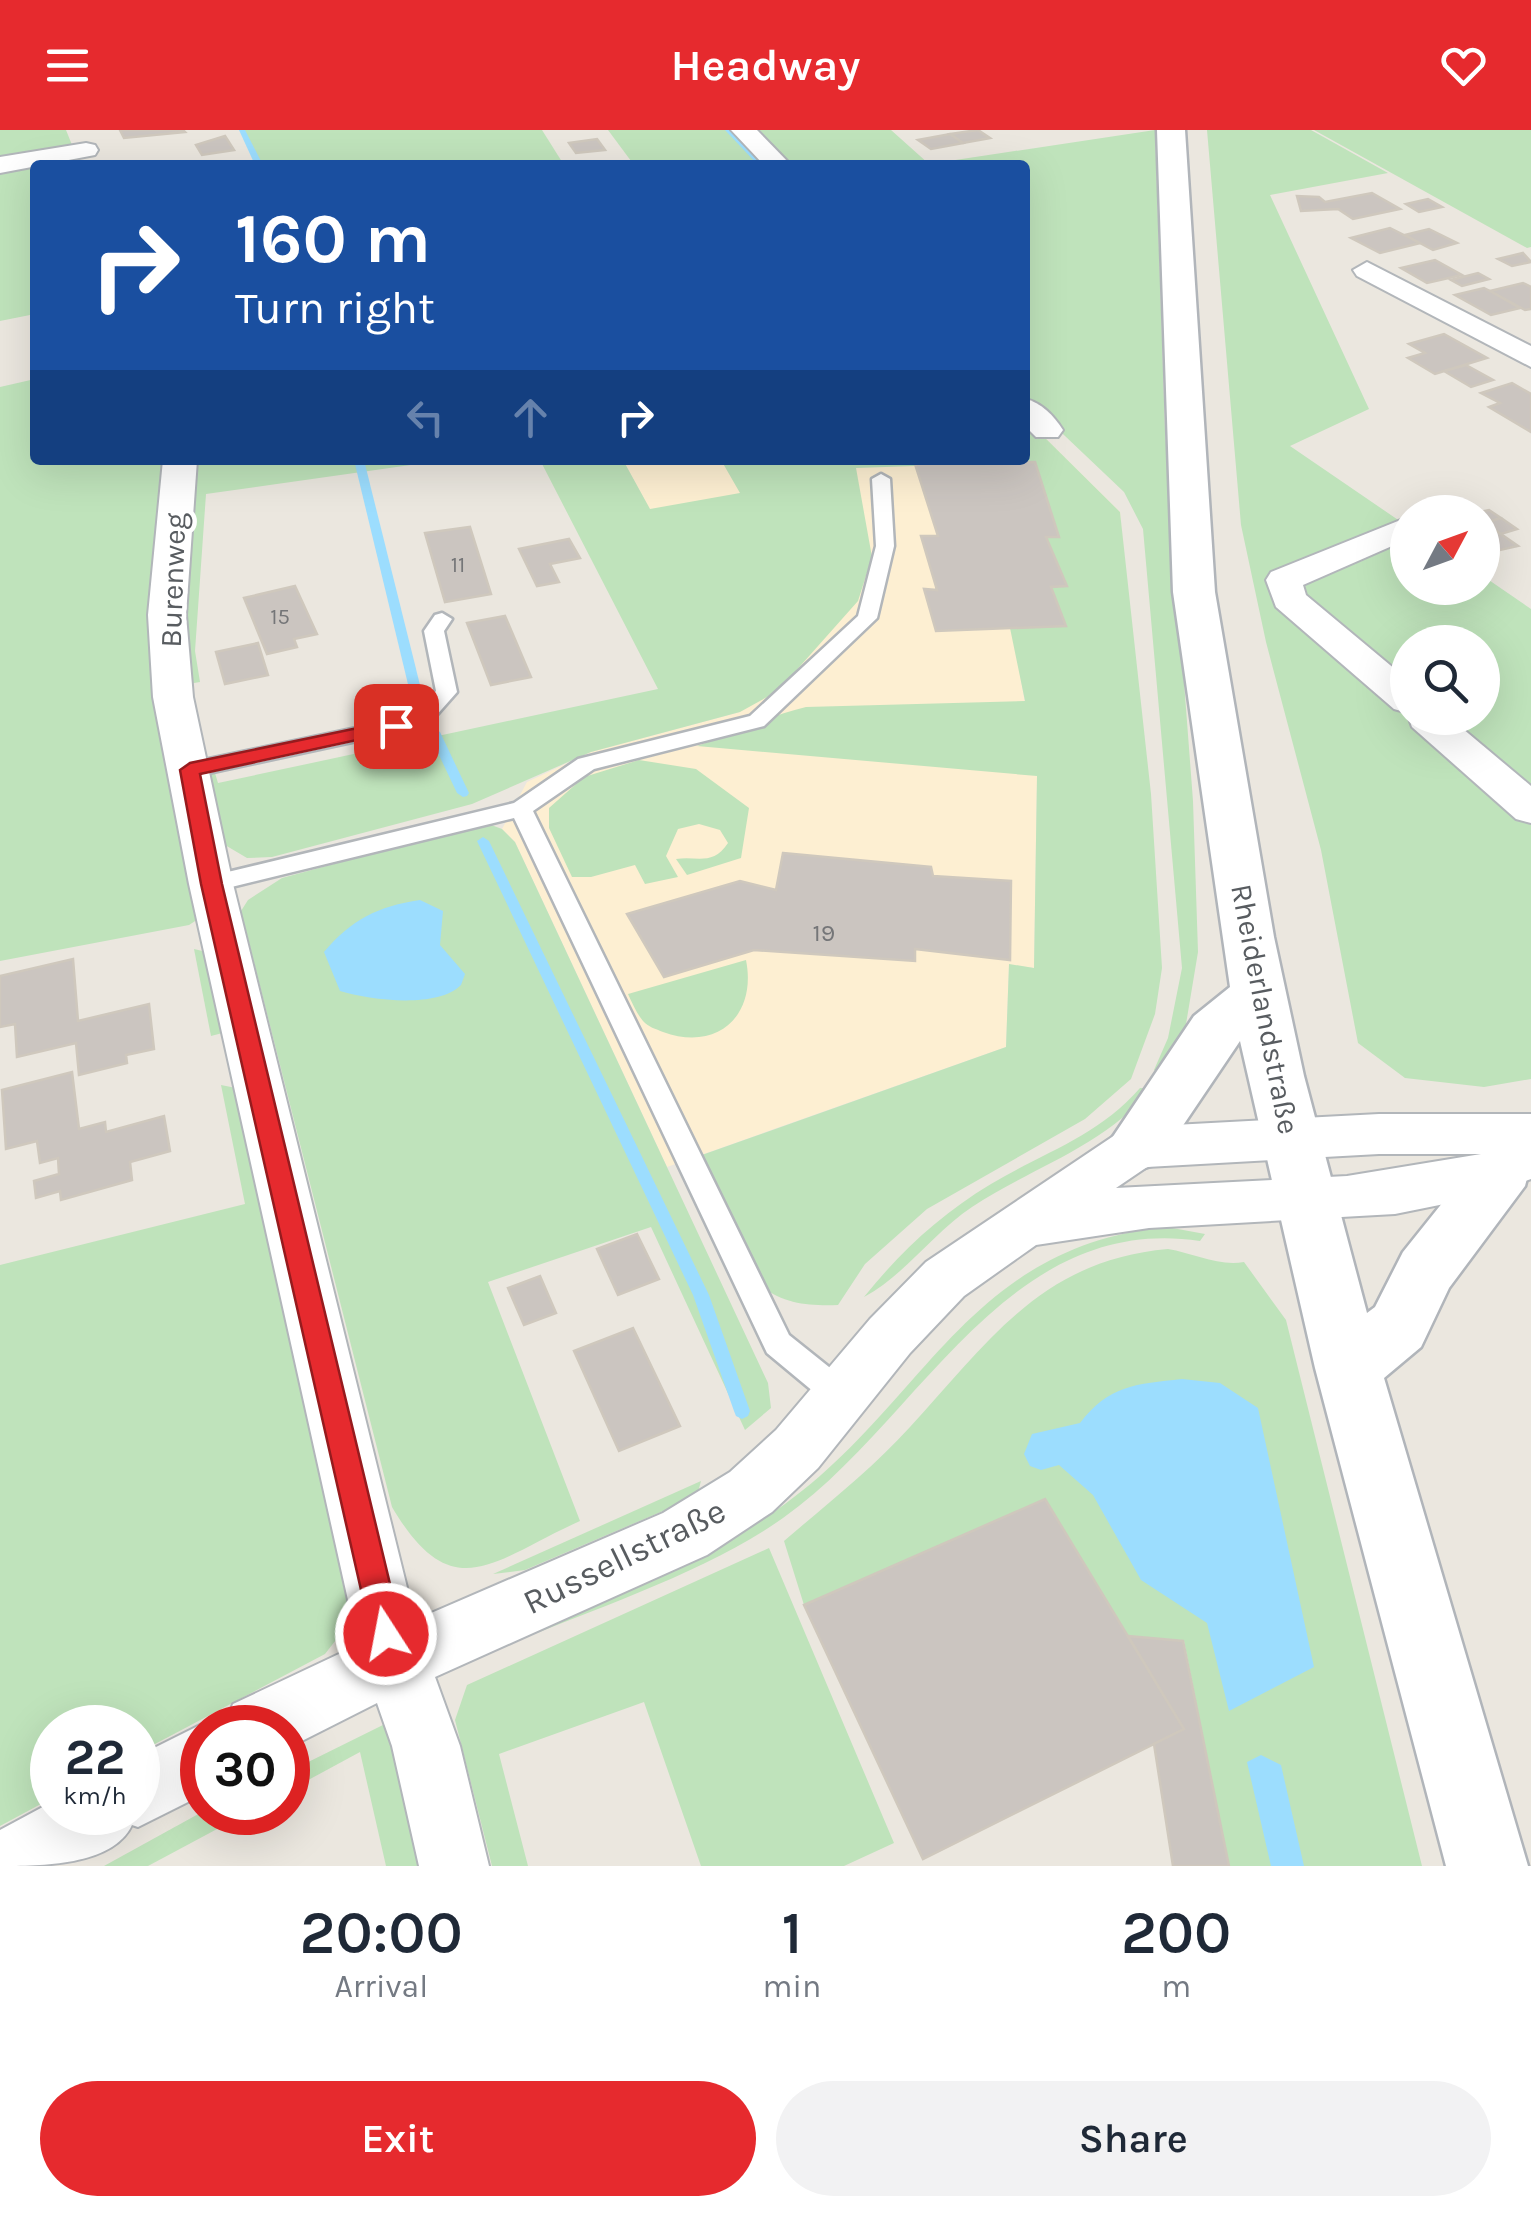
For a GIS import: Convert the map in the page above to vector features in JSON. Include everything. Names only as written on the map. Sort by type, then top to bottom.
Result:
[{"type":"main road","name":"Rheiderlandstraße","points":[[1172,130],[1194,592],[1260,992],[1298,1170],[1348,1368],[1487,1866]]},
{"type":"main road","points":[[1136,1147],[1190,1074],[1214,1030],[1260,992]]},
{"type":"main road","points":[[1348,1368],[1398,1328],[1424,1271],[1522,1153]]},
{"type":"street","points":[[743,130],[773,160]]},
{"type":"street","points":[[0,165],[85,148]]},
{"type":"street","points":[[1368,270],[1531,358]]},
{"type":"street","name":"Burenweg","points":[[180,465],[167,615],[173,697],[212,884],[396,1662],[426,1746],[454,1866]]},
{"type":"street","points":[[1390,534],[1284,580],[1289,599],[1390,686]]},
{"type":"street","points":[[1446,735],[1531,808]]},
{"type":"street","name":"Russellstraße","points":[[299,1705],[685,1534],[750,1492],[843,1397],[890,1336],[945,1279],[1136,1147],[1298,1170],[1393,1192],[1522,1153]]},
{"type":"street","name":"Russellstraße","points":[[1022,1225],[1160,1205],[1298,1170]]},
{"type":"street","points":[[6,1866],[62,1835]]},
{"type":"lane","points":[[212,884],[521,809],[586,764],[756,720],[867,618],[885,546],[882,479]]},
{"type":"lane","points":[[190,770],[396,726],[427,712],[446,692],[434,631],[442,620]]},
{"type":"lane","points":[[521,809],[778,1344],[843,1397]]},
{"type":"shaded area","points":[[1030,423],[1120,512],[1133,655],[1016,650],[1037,775],[1034,968],[1009,965],[1006,1047],[667,1167],[515,842],[502,829],[527,782],[591,752],[740,712],[738,672],[626,465],[1030,465]]},
{"type":"green space","points":[[0,130],[66,130],[72,145],[68,150],[0,163]]},
{"type":"green space","points":[[242,130],[542,130],[561,160],[257,160]]},
{"type":"green space","points":[[608,130],[737,130],[768,160],[630,160]]},
{"type":"green space","points":[[746,130],[891,130],[925,160],[777,160]]},
{"type":"green space","points":[[1155,130],[1165,431],[1193,801],[1198,952],[1183,1042],[1163,1075],[1154,1070],[1168,1038],[1182,968],[1143,529],[1124,492],[1030,403],[1030,160],[956,160]]},
{"type":"green space","points":[[1207,130],[1311,130],[1388,173],[1270,195],[1369,409],[1290,446],[1390,514],[1390,605],[1500,605],[1500,588],[1531,609],[1531,1079],[1484,1087],[1405,1078],[1358,1043],[1321,850],[1266,642],[1241,525]]},
{"type":"green space","points":[[1314,130],[1531,130],[1531,247],[1527,248]]},
{"type":"green space","points":[[30,164],[30,315],[0,321],[0,169]]},
{"type":"green space","points":[[30,380],[30,465],[165,465],[206,914],[189,925],[0,961],[0,387]]},
{"type":"green space","points":[[1030,423],[1120,512],[1151,794],[1162,968],[1155,1014],[1131,1079],[1085,1119],[927,1209],[865,1264],[838,1305],[796,1302],[767,1290],[751,1275],[699,1156],[1006,1047],[1009,964],[1034,968],[1037,776],[697,746],[806,707],[1025,701],[1010,628],[1066,625],[1051,587],[1066,586],[1046,537],[1059,536],[1034,462],[1030,462]]},
{"type":"green space","points":[[195,465],[411,465],[206,494],[195,651],[200,682],[188,684],[187,599]]},
{"type":"green space","points":[[543,465],[626,465],[650,509],[740,493],[724,465],[945,465],[856,468],[872,557],[858,601],[778,691],[740,712],[591,752],[472,804],[272,857],[247,858],[225,845],[205,776],[215,773],[218,783],[658,689]]},
{"type":"green space","points":[[639,760],[696,769],[749,808],[741,858],[687,875],[676,859],[711,857],[728,843],[720,830],[699,824],[678,829],[666,856],[678,877],[645,884],[635,865],[591,877],[572,877],[549,828],[549,808],[584,777]]},
{"type":"green space","points":[[486,823],[502,829],[515,842],[768,1383],[771,1408],[745,1430],[651,1227],[488,1282],[580,1521],[498,1561],[455,1567],[435,1558],[414,1539],[392,1507],[241,911],[248,900],[282,878]]},
{"type":"green space","points":[[194,949],[211,953],[230,1031],[211,1036]]},
{"type":"green space","points":[[746,960],[748,980],[739,1012],[716,1033],[683,1037],[652,1028],[641,1018],[628,994]]},
{"type":"green space","points":[[221,1085],[241,1089],[353,1598],[346,1627],[325,1654],[229,1705],[180,1705],[180,1731],[160,1741],[160,1705],[30,1705],[30,1810],[0,1826],[0,1265],[245,1204]]},
{"type":"green space","points":[[1140,1088],[1152,1088],[1112,1126],[972,1207],[893,1277],[864,1297],[907,1249],[955,1208],[1088,1131]]},
{"type":"green space","points":[[1167,1227],[1205,1234],[1200,1241],[1132,1241],[1072,1259],[1018,1291],[969,1333],[832,1478],[750,1539],[676,1577],[480,1656],[497,1638],[682,1563],[785,1504],[834,1464],[954,1334],[996,1296],[1043,1264],[1099,1240]]},
{"type":"green space","points":[[1168,1249],[1216,1261],[1244,1262],[1286,1320],[1422,1866],[1229,1866],[1184,1641],[1128,1636],[1045,1500],[804,1605],[784,1541],[880,1457],[993,1336],[1052,1287],[1086,1269],[1124,1256]]},
{"type":"green space","points":[[701,1481],[698,1492],[677,1505],[525,1570],[493,1574]]},
{"type":"green space","points":[[769,1548],[894,1843],[844,1866],[701,1866],[644,1702],[499,1754],[528,1866],[492,1866],[455,1720],[467,1685]]},
{"type":"green space","points":[[387,1723],[433,1866],[386,1866],[360,1752],[310,1779],[310,1761]]},
{"type":"green space","points":[[180,1824],[180,1835],[206,1835],[148,1866],[104,1866]]},
{"type":"water","points":[[420,900],[443,911],[440,945],[465,974],[461,985],[450,993],[420,1000],[340,991],[324,952],[366,916]]},
{"type":"water","points":[[1182,1379],[1220,1383],[1258,1408],[1314,1667],[1229,1711],[1207,1623],[1141,1580],[1093,1495],[1059,1465],[1041,1470],[1030,1466],[1024,1454],[1032,1434],[1080,1423],[1113,1394],[1137,1385]]},
{"type":"water","points":[[1261,1755],[1281,1765],[1304,1866],[1271,1866],[1247,1762]]},
{"type":"building","points":[[120,130],[183,130],[185,132],[124,138]]},
{"type":"building","points":[[978,130],[990,138],[963,143],[950,134]]},
{"type":"building","points":[[950,134],[963,143],[931,149],[918,140]]},
{"type":"building","points":[[225,136],[234,150],[202,155],[196,145]]},
{"type":"building","points":[[597,139],[605,150],[576,153],[569,143]]},
{"type":"building","points":[[1372,193],[1400,209],[1353,219],[1338,209],[1301,211],[1297,196],[1319,197],[1325,202]]},
{"type":"building","points":[[1428,199],[1442,207],[1419,212],[1406,204]]},
{"type":"building","points":[[1390,228],[1420,243],[1380,253],[1351,238]]},
{"type":"building","points":[[1429,229],[1457,243],[1433,250],[1405,235]]},
{"type":"building","points":[[1523,253],[1531,262],[1512,266],[1498,259]]},
{"type":"building","points":[[1435,260],[1462,275],[1427,283],[1401,268]]},
{"type":"building","points":[[1478,273],[1489,279],[1462,286],[1451,280]]},
{"type":"building","points":[[1523,283],[1531,287],[1531,309],[1525,310],[1490,291]]},
{"type":"building","points":[[1484,288],[1520,308],[1491,315],[1455,295]]},
{"type":"building","points":[[1444,334],[1487,358],[1435,374],[1408,358],[1425,353],[1409,344]]},
{"type":"building","points":[[1466,365],[1493,380],[1471,387],[1444,371]]},
{"type":"building","points":[[1512,383],[1531,394],[1531,432],[1489,407],[1500,403],[1481,393]]},
{"type":"building","points":[[1035,462],[1059,537],[1046,537],[1067,586],[1051,587],[1066,626],[936,631],[924,589],[937,590],[921,536],[938,536],[915,465]]},
{"type":"building","points":[[1501,518],[1517,529],[1501,534]]},
{"type":"building","points":[[470,527],[491,594],[445,602],[425,533]]},
{"type":"building","points":[[1500,533],[1518,546],[1500,550]]},
{"type":"building","points":[[569,539],[580,558],[550,564],[559,582],[537,586],[519,549]]},
{"type":"building","points":[[295,586],[317,634],[294,639],[297,647],[267,654],[244,598]]},
{"type":"building","points":[[505,616],[531,677],[491,685],[467,623]]},
{"type":"building","points":[[258,643],[268,675],[225,684],[216,652]]},
{"type":"building","points":[[783,853],[931,867],[933,876],[1011,881],[1010,960],[915,949],[915,961],[754,950],[664,977],[627,914],[740,881],[776,890]]},
{"type":"building","points":[[73,959],[78,1021],[149,1004],[154,1049],[126,1055],[127,1063],[79,1075],[76,1043],[17,1057],[15,1024],[0,1027],[0,976]]},
{"type":"building","points":[[72,1072],[79,1129],[105,1122],[106,1132],[164,1116],[170,1151],[130,1162],[132,1180],[61,1200],[60,1191],[36,1198],[34,1181],[59,1174],[58,1158],[40,1163],[37,1141],[6,1149],[2,1090]]},
{"type":"building","points":[[637,1234],[659,1279],[618,1295],[597,1249]]},
{"type":"building","points":[[540,1276],[556,1313],[524,1325],[508,1288]]},
{"type":"building","points":[[633,1328],[680,1426],[619,1451],[574,1351]]},
{"type":"building","points":[[1045,1499],[1184,1729],[923,1859],[804,1605]]},
{"type":"building","points":[[1128,1636],[1183,1641],[1229,1866],[1173,1866],[1154,1744],[1184,1729]]},
{"type":"waterway","points":[[242,130],[257,160]]},
{"type":"waterway","points":[[728,130],[757,160]]},
{"type":"waterway","points":[[360,465],[419,705]]},
{"type":"waterway","points":[[434,732],[463,793]]},
{"type":"waterway","points":[[483,841],[701,1295],[742,1411]]},
{"type":"route","points":[[386,1634],[212,884],[190,770],[396,726]]}]
